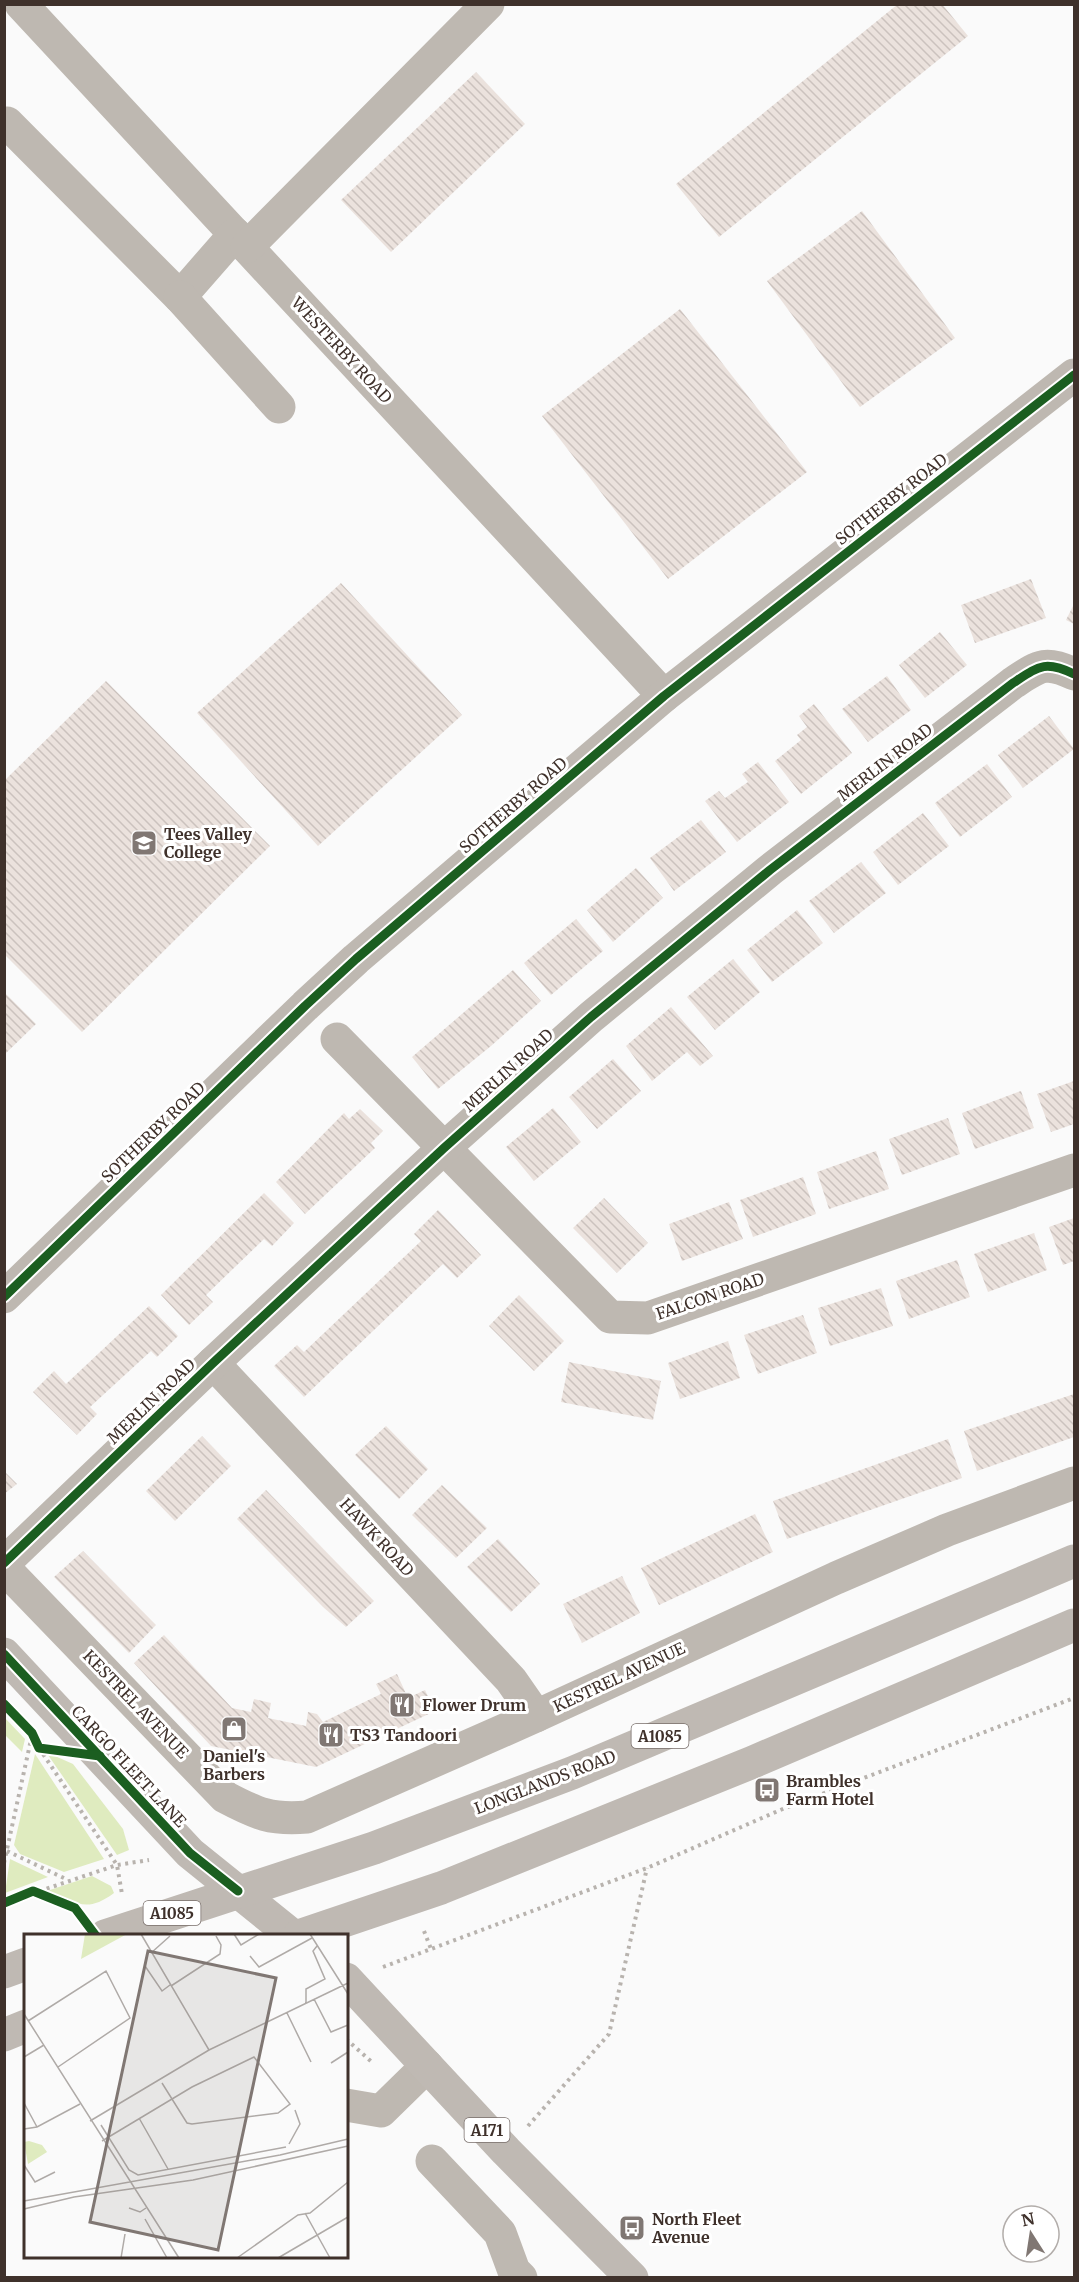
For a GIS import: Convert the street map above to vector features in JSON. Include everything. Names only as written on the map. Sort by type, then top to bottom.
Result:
[{"type":"main road","name":"LONGLANDS ROAD","points":[[116,1932],[374,1848],[572,1773],[1074,1561]]},
{"type":"main road","points":[[302,1934],[441,1888],[753,1762],[1074,1625]]},
{"type":"main road","name":"CARGO FLEET LANE","points":[[4,1654],[190,1853],[292,1934]]},
{"type":"main road","points":[[4,1972],[24,1965]]},
{"type":"main road","name":"A171","points":[[348,1980],[506,2151],[632,2277]]},
{"type":"main road","points":[[4,2035],[24,2027]]},
{"type":"street","points":[[180,297],[488,4]]},
{"type":"street","name":"WESTERBY ROAD","points":[[30,8],[241,241],[664,696]]},
{"type":"street","points":[[7,123],[180,297],[279,407]]},
{"type":"street","name":"SOTHERBY ROAD","points":[[4,1297],[356,959],[664,696],[1074,375]]},
{"type":"street","name":"MERLIN ROAD","points":[[4,1563],[213,1363],[444,1148],[591,1017],[770,870],[1013,683],[1033,670],[1055,665],[1074,674]]},
{"type":"street","name":"FALCON ROAD","points":[[337,1038],[609,1317],[648,1318],[1074,1170]]},
{"type":"street","name":"HAWK ROAD","points":[[213,1363],[511,1680],[536,1716]]},
{"type":"street","name":"KESTREL AVENUE","points":[[4,1568],[225,1797],[264,1816],[283,1819],[307,1817],[536,1716],[836,1578],[947,1530],[1074,1483]]},
{"type":"street","points":[[348,2105],[381,2111],[427,2066]]},
{"type":"street","points":[[432,2161],[500,2233],[514,2271],[521,2277]]},
{"type":"path","points":[[348,1980],[647,1868],[785,1808],[1074,1698]]},
{"type":"path","points":[[28,1730],[117,1865],[116,1932]]},
{"type":"path","points":[[4,1863],[28,1730]]},
{"type":"path","points":[[39,1748],[49,1749]]},
{"type":"path","points":[[7,1851],[68,1880]]},
{"type":"path","points":[[506,2151],[609,2034],[647,1868]]},
{"type":"path","points":[[4,1903],[33,1891],[54,1900]]},
{"type":"green space","points":[[4,1717],[25,1739],[22,1752],[5,1735]]},
{"type":"green space","points":[[46,1752],[73,1764],[123,1829],[129,1850],[117,1855]]},
{"type":"green space","points":[[35,1754],[104,1859],[64,1872],[20,1854],[14,1845]]},
{"type":"green space","points":[[10,1859],[48,1877],[5,1893]]},
{"type":"green space","points":[[92,1876],[111,1886],[114,1893],[96,1903],[81,1904],[47,1891]]},
{"type":"building","points":[[898,4],[942,4],[968,36],[719,237],[676,184]]},
{"type":"building","points":[[476,72],[525,124],[391,252],[341,200]]},
{"type":"building","points":[[862,211],[955,338],[860,407],[767,281]]},
{"type":"building","points":[[680,309],[807,472],[668,579],[542,416]]},
{"type":"building","points":[[1031,579],[1046,618],[975,643],[961,605]]},
{"type":"building","points":[[341,583],[462,715],[318,846],[197,713]]},
{"type":"building","points":[[1074,604],[1074,624],[1066,620]]},
{"type":"building","points":[[940,632],[967,665],[925,698],[899,665]]},
{"type":"building","points":[[887,676],[911,710],[868,742],[842,709]]},
{"type":"building","name":"Tees Valley College","points":[[106,681],[270,846],[82,1032],[4,954],[4,781]]},
{"type":"building","points":[[814,704],[852,753],[801,794],[775,761],[801,740],[797,735],[807,727],[799,716]]},
{"type":"building","points":[[1049,716],[1074,749],[1023,788],[998,755]]},
{"type":"building","points":[[758,762],[789,802],[737,842],[705,801],[719,791],[725,798],[748,782],[742,774]]},
{"type":"building","points":[[987,764],[1012,797],[960,837],[935,803]]},
{"type":"building","points":[[923,813],[949,846],[898,885],[873,852]]},
{"type":"building","points":[[701,820],[726,852],[674,891],[650,858]]},
{"type":"building","points":[[861,862],[886,893],[834,933],[809,901]]},
{"type":"building","points":[[636,868],[663,898],[613,942],[587,910]]},
{"type":"building","points":[[797,910],[823,943],[772,982],[747,950]]},
{"type":"building","points":[[576,919],[603,951],[551,995],[524,963]]},
{"type":"building","points":[[733,959],[760,992],[715,1030],[687,997]]},
{"type":"building","points":[[513,970],[541,1001],[438,1089],[412,1057]]},
{"type":"building","points":[[4,992],[36,1024],[4,1055]]},
{"type":"building","points":[[671,1007],[713,1056],[700,1066],[687,1052],[652,1081],[626,1046]]},
{"type":"building","points":[[613,1059],[641,1091],[597,1129],[569,1097]]},
{"type":"building","points":[[1074,1081],[1074,1124],[1051,1132],[1037,1094]]},
{"type":"building","points":[[1021,1091],[1034,1128],[975,1149],[962,1113]]},
{"type":"building","points":[[553,1108],[581,1142],[534,1181],[506,1147]]},
{"type":"building","points":[[360,1109],[383,1131],[371,1143],[375,1148],[305,1214],[276,1182],[344,1113],[349,1119]]},
{"type":"building","points":[[948,1118],[960,1154],[902,1175],[889,1139]]},
{"type":"building","points":[[876,1151],[889,1189],[829,1209],[817,1172]]},
{"type":"building","points":[[803,1177],[816,1214],[753,1237],[740,1200]]},
{"type":"building","points":[[264,1193],[294,1223],[272,1246],[264,1239],[206,1295],[213,1302],[189,1325],[161,1295]]},
{"type":"building","points":[[604,1198],[648,1243],[617,1273],[573,1228]]},
{"type":"building","points":[[729,1202],[743,1239],[682,1261],[669,1224]]},
{"type":"building","points":[[438,1210],[481,1255],[457,1278],[443,1264],[304,1397],[274,1366],[297,1345],[304,1352],[421,1241],[414,1234]]},
{"type":"building","points":[[1074,1218],[1074,1261],[1063,1265],[1049,1227]]},
{"type":"building","points":[[1034,1233],[1047,1270],[988,1292],[974,1254]]},
{"type":"building","points":[[957,1260],[970,1297],[909,1319],[896,1281]]},
{"type":"building","points":[[881,1288],[893,1326],[830,1346],[818,1308]]},
{"type":"building","points":[[519,1295],[564,1341],[534,1371],[489,1326]]},
{"type":"building","points":[[149,1306],[178,1336],[157,1357],[151,1351],[90,1407],[97,1414],[77,1435],[33,1392],[54,1371],[66,1384]]},
{"type":"building","points":[[803,1315],[817,1353],[758,1374],[744,1335]]},
{"type":"building","points":[[728,1341],[740,1378],[680,1399],[668,1363]]},
{"type":"building","points":[[569,1362],[661,1381],[653,1420],[561,1402]]},
{"type":"building","points":[[1074,1394],[1074,1437],[977,1471],[964,1431]]},
{"type":"building","points":[[386,1426],[428,1469],[399,1499],[355,1455]]},
{"type":"building","points":[[202,1436],[231,1466],[175,1521],[146,1491]]},
{"type":"building","points":[[948,1439],[962,1478],[787,1539],[773,1501]]},
{"type":"building","points":[[4,1471],[17,1484],[4,1494]]},
{"type":"building","points":[[442,1485],[487,1528],[456,1558],[412,1515]]},
{"type":"building","points":[[266,1490],[374,1601],[346,1627],[323,1607],[237,1519]]},
{"type":"building","points":[[755,1514],[773,1552],[659,1605],[641,1568]]},
{"type":"building","points":[[498,1539],[540,1584],[511,1612],[467,1567]]},
{"type":"building","points":[[83,1551],[156,1625],[129,1653],[54,1577]]},
{"type":"building","points":[[622,1576],[640,1613],[582,1643],[563,1604]]},
{"type":"building","points":[[164,1635],[232,1708],[251,1712],[254,1699],[271,1703],[268,1718],[306,1726],[308,1712],[317,1714],[323,1722],[381,1694],[376,1684],[397,1674],[408,1698],[425,1690],[435,1711],[316,1767],[211,1746],[134,1663]]},
{"type":"cycle path","points":[[4,1297],[356,959],[664,696],[1074,375]]},
{"type":"cycle path","points":[[4,1563],[213,1363],[444,1148],[591,1017],[770,870],[1013,683],[1029,672],[1042,667],[1056,667],[1074,674]]},
{"type":"cycle path","points":[[4,1654],[190,1853],[238,1891]]},
{"type":"cycle path","points":[[4,1704],[32,1733],[39,1748],[100,1756]]},
{"type":"cycle path","points":[[4,1903],[33,1891],[75,1908],[94,1934]]},
{"type":"place","name":"Tees Valley College","points":[[144,843]]},
{"type":"place","name":"Flower Drum","points":[[402,1705]]},
{"type":"place","name":"Daniel's Barbers","points":[[234,1729]]},
{"type":"place","name":"TS3 Tandoori","points":[[331,1735]]},
{"type":"place","name":"Brambles Farm Hotel","points":[[767,1790]]},
{"type":"place","name":"North Fleet Avenue","points":[[632,2228]]}]
